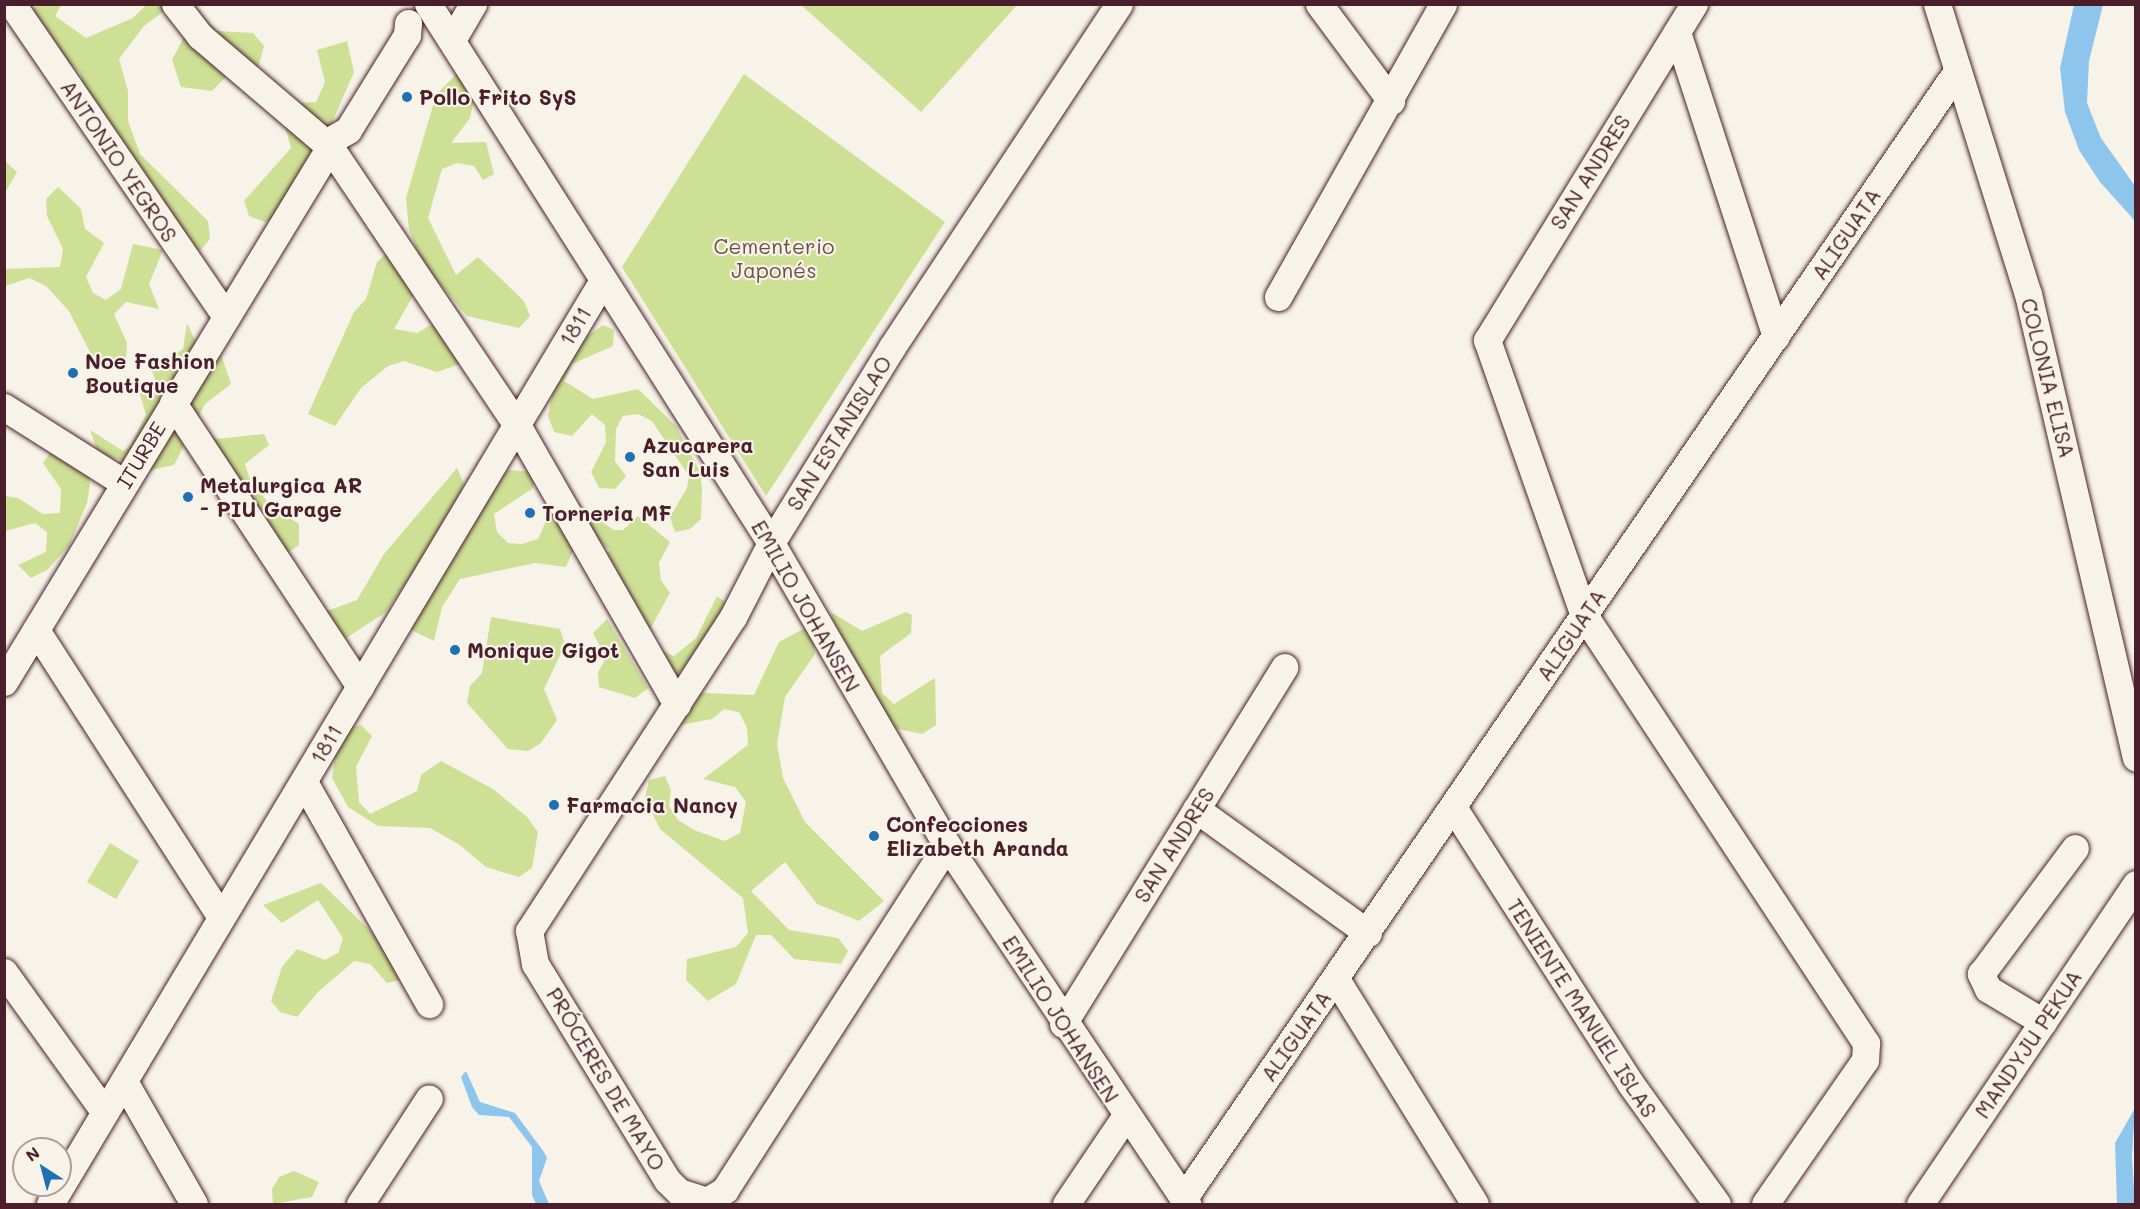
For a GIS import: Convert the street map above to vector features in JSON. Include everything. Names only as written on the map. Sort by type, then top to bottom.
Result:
[{"type":"street","points":[[175,4],[200,36],[333,142],[517,425],[677,704]]},
{"type":"street","points":[[452,40],[473,4]]},
{"type":"street","name":"SAN ESTANISLAO","points":[[535,964],[528,940],[534,923],[744,599],[771,543],[892,347],[1119,4]]},
{"type":"street","points":[[1319,4],[1390,101]]},
{"type":"street","points":[[1278,297],[1443,4]]},
{"type":"street","name":"SAN ANDRES","points":[[1584,615],[1487,340],[1694,4]]},
{"type":"street","name":"COLONIA ELISA","points":[[1937,4],[2028,294],[2136,758]]},
{"type":"street","name":"ITURBE","points":[[9,665],[36,630],[333,142],[332,122],[394,26],[421,10]]},
{"type":"street","name":"EMILIO JOHANSEN","points":[[421,10],[452,40],[602,282],[771,543],[947,845],[1063,1024],[1185,1202]]},
{"type":"street","name":"ANTONIO YEGROS","points":[[15,12],[226,317]]},
{"type":"street","points":[[1677,32],[1776,336]]},
{"type":"street","name":"ALIGUATA","points":[[1185,1202],[1584,615],[1958,71]]},
{"type":"street","name":"1811","points":[[50,1204],[104,1111],[125,1083],[220,916],[303,782],[602,282]]},
{"type":"street","points":[[173,403],[360,687]]},
{"type":"street","points":[[4,407],[124,483]]},
{"type":"street","points":[[1584,615],[1866,1043],[1865,1060],[1768,1203]]},
{"type":"street","points":[[36,630],[220,916]]},
{"type":"street","name":"SAN ANDRES","points":[[1063,1024],[1284,667]]},
{"type":"street","points":[[303,782],[429,1004]]},
{"type":"street","name":"TENIENTE MANUEL ISLAS","points":[[1453,807],[1630,1083],[1717,1204]]},
{"type":"street","points":[[1196,809],[1368,933]]},
{"type":"street","name":"PRÓCERES DE MAYO","points":[[535,964],[667,1180],[679,1192],[707,1201],[725,1190],[947,845]]},
{"type":"street","points":[[2043,1022],[1988,989],[1981,974],[2075,848]]},
{"type":"street","name":"MANDYJU PEKUA","points":[[1920,1204],[2136,884]]},
{"type":"street","points":[[4,972],[104,1111]]},
{"type":"street","points":[[1336,979],[1475,1204]]},
{"type":"street","points":[[125,1083],[194,1204]]},
{"type":"street","points":[[360,1204],[429,1098]]},
{"type":"street","points":[[1066,1204],[1125,1117]]},
{"type":"green space","points":[[38,5],[61,5],[55,16],[86,38],[133,18],[146,5],[192,5],[217,31],[253,33],[264,46],[256,76],[268,88],[300,103],[316,102],[325,82],[317,50],[347,41],[354,72],[294,210],[265,222],[249,216],[244,201],[291,148],[282,115],[234,69],[212,91],[181,87],[172,60],[187,31],[168,8],[144,26],[119,59],[128,91],[128,121],[140,154],[208,221],[210,239],[200,251],[186,243],[101,151],[80,73],[36,33],[32,10]]},
{"type":"green space","points":[[801,5],[1017,5],[921,112]]},
{"type":"green space","points":[[464,66],[474,100],[470,118],[451,143],[486,142],[494,174],[483,180],[474,166],[457,163],[442,169],[428,218],[456,275],[478,257],[524,301],[530,316],[519,328],[467,316],[422,263],[409,230],[406,198],[436,95]]},
{"type":"green space","name":"Cementerio Japonés","points":[[744,74],[945,222],[766,496],[622,267]]},
{"type":"green space","points":[[5,161],[17,172],[5,193]]},
{"type":"green space","points":[[58,187],[81,209],[85,229],[104,243],[86,277],[93,293],[106,300],[121,289],[133,244],[163,250],[149,284],[159,309],[126,302],[114,314],[127,343],[126,358],[107,366],[94,360],[69,311],[46,286],[29,278],[5,286],[5,269],[60,267],[63,249],[47,216],[46,199]]},
{"type":"green space","points":[[389,251],[418,287],[394,329],[417,333],[431,325],[446,326],[468,361],[437,372],[404,361],[388,366],[361,388],[335,426],[308,414],[354,312],[366,299],[377,262]]},
{"type":"green space","points":[[187,323],[200,351],[222,357],[231,384],[205,404],[174,465],[132,474],[122,460],[99,455],[90,430],[123,451],[130,446],[146,415],[139,391],[146,395],[155,393],[155,378],[145,356],[162,362],[183,349]]},
{"type":"green space","points":[[603,325],[614,330],[613,346],[572,364],[564,381],[593,399],[638,389],[676,426],[700,472],[701,519],[690,529],[675,532],[670,517],[687,488],[689,476],[652,421],[638,414],[623,416],[616,429],[615,461],[626,476],[615,489],[599,488],[591,472],[606,442],[605,425],[592,414],[572,436],[554,432],[548,416],[560,356]]},
{"type":"green space","points":[[200,432],[217,439],[264,434],[269,445],[245,464],[250,480],[270,505],[299,524],[299,545],[286,554]]},
{"type":"green space","points":[[52,450],[86,454],[90,485],[87,503],[69,546],[47,570],[31,578],[18,565],[46,552],[47,532],[35,523],[5,531],[5,496],[18,498],[43,514],[60,513],[61,489],[43,463]]},
{"type":"green space","points":[[457,468],[464,484],[453,513],[455,532],[507,470],[536,472],[533,488],[494,514],[497,532],[508,543],[522,544],[538,539],[554,503],[578,539],[566,567],[535,563],[460,579],[442,607],[434,641],[405,627],[425,555],[386,612],[345,639],[324,635],[315,621],[327,611],[357,600],[384,554]]},
{"type":"green space","points":[[588,513],[614,530],[623,530],[638,516],[670,542],[659,563],[661,580],[670,593],[648,633],[655,648],[674,656],[696,638],[717,596],[729,605],[702,657],[673,676],[588,573],[610,550],[579,527]]},
{"type":"green space","points":[[831,612],[862,631],[906,612],[912,615],[911,633],[880,656],[882,693],[894,704],[935,678],[936,725],[922,734],[892,728],[836,631]]},
{"type":"green space","points":[[491,617],[560,629],[565,645],[544,689],[557,720],[541,743],[528,751],[508,749],[467,703],[470,686],[482,673]]},
{"type":"green space","points":[[607,619],[648,688],[635,698],[599,687],[598,672],[606,658],[593,633]]},
{"type":"green space","points":[[811,625],[815,654],[785,697],[777,744],[783,778],[805,822],[884,901],[859,921],[817,904],[785,862],[751,891],[789,930],[838,938],[848,951],[841,964],[794,959],[771,935],[756,935],[736,984],[708,1001],[686,980],[687,959],[736,947],[748,933],[743,898],[660,829],[645,798],[649,780],[665,776],[671,790],[669,806],[678,820],[694,830],[725,841],[740,833],[746,802],[735,787],[703,779],[748,745],[747,728],[739,712],[724,709],[712,719],[681,725],[677,704],[704,693],[754,695],[779,642]]},
{"type":"green space","points":[[361,725],[372,736],[356,767],[359,802],[370,814],[417,791],[421,775],[441,761],[493,789],[527,817],[538,832],[532,868],[519,877],[486,867],[460,845],[430,828],[378,826],[348,807],[332,778],[337,740],[346,728]]},
{"type":"green space","points":[[110,843],[139,861],[116,899],[87,882]]},
{"type":"green space","points":[[321,883],[379,939],[405,979],[387,983],[370,964],[354,961],[318,992],[297,1017],[280,1012],[271,1001],[282,967],[297,949],[325,960],[338,953],[343,938],[318,900],[282,923],[263,905]]},
{"type":"green space","points":[[294,1171],[319,1182],[312,1197],[273,1204],[272,1189],[279,1177]]},
{"type":"water","points":[[2074,5],[2103,5],[2089,61],[2087,103],[2101,138],[2135,186],[2135,221],[2100,182],[2079,150],[2065,112],[2060,68]]},
{"type":"water","points":[[466,1071],[480,1102],[515,1113],[544,1152],[547,1158],[539,1181],[549,1204],[536,1204],[532,1195],[532,1147],[509,1117],[479,1115],[472,1107],[461,1077]]},
{"type":"water","points":[[2135,1108],[2132,1157],[2135,1204],[2117,1204],[2115,1143]]},
{"type":"place","name":"Pollo Frito SyS","points":[[407,97]]},
{"type":"place","name":"Noe Fashion Boutique","points":[[73,373]]},
{"type":"place","name":"Azucarera San Luis","points":[[630,457]]},
{"type":"place","name":"Metalurgica AR - PIU Garage","points":[[188,497]]},
{"type":"place","name":"Torneria MF","points":[[530,513]]},
{"type":"place","name":"Monique Gigot","points":[[455,650]]},
{"type":"place","name":"Farmacia Nancy","points":[[554,805]]},
{"type":"place","name":"Confecciones Elizabeth Aranda","points":[[874,836]]}]
